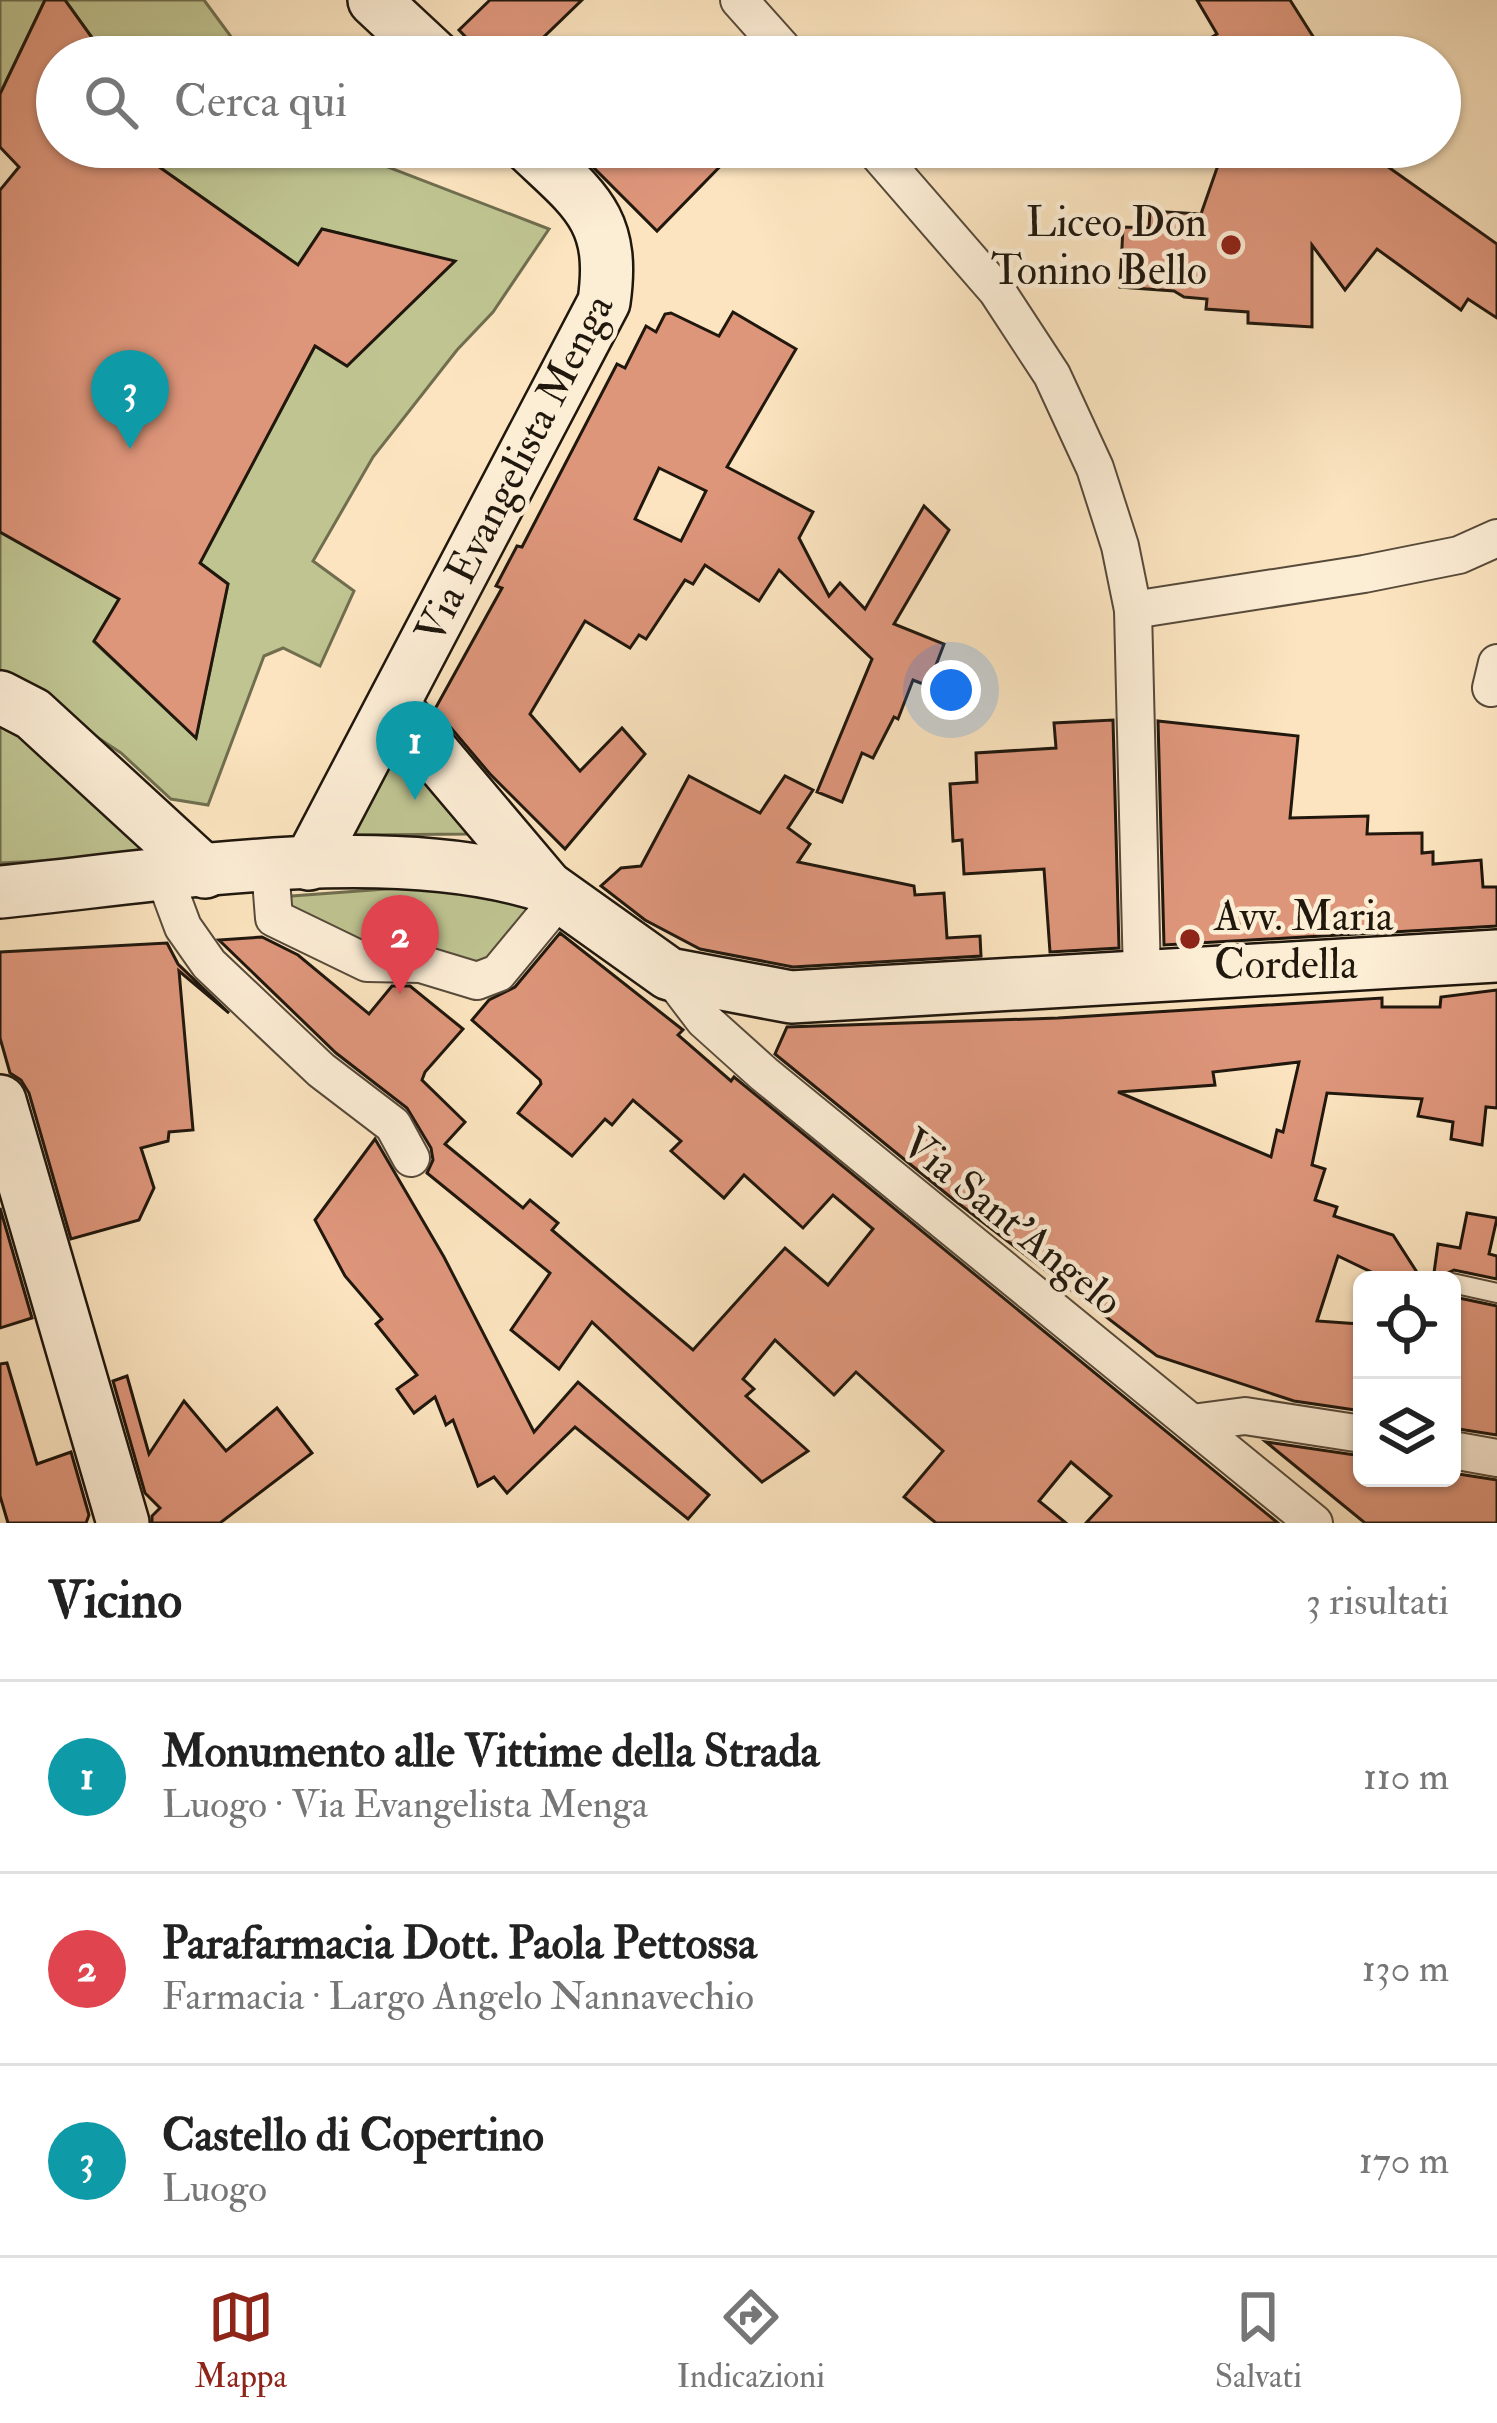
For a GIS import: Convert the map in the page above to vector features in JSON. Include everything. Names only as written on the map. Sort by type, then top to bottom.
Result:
[{"type":"street","points":[[739,0],[771,36]]},
{"type":"street","points":[[389,4],[416,36]]},
{"type":"street","name":"Via Evangelista Menga","points":[[290,865],[393,705],[604,302],[610,264],[603,233],[581,196],[552,168]]},
{"type":"street","points":[[890,168],[997,291],[1052,375],[1095,468],[1120,546],[1132,610],[1142,977]]},
{"type":"street","points":[[1132,610],[1364,574],[1459,555],[1497,538]]},
{"type":"street","points":[[0,697],[33,714],[184,874],[183,927],[209,964],[321,1070],[394,1125],[411,1158]]},
{"type":"street","points":[[393,705],[554,892],[669,974],[791,997],[1497,956]]},
{"type":"street","points":[[0,892],[290,865],[432,863],[504,873],[554,892]]},
{"type":"street","points":[[290,865],[274,918],[367,962],[421,964],[478,981],[498,973],[554,892]]},
{"type":"street","name":"Via Sant'Angelo","points":[[669,974],[704,1021],[764,1074],[1314,1523]]},
{"type":"street","points":[[0,1102],[123,1523]]},
{"type":"street","points":[[1192,1424],[1245,1417],[1353,1433]]},
{"type":"street","points":[[1461,1452],[1497,1458]]},
{"type":"lane","points":[[1461,1285],[1497,1293]]},
{"type":"green space","points":[[0,0],[45,0],[0,94]]},
{"type":"green space","points":[[65,0],[204,0],[231,36],[91,36]]},
{"type":"green space","points":[[161,168],[391,168],[549,229],[493,312],[373,457],[313,561],[354,591],[320,666],[283,648],[264,656],[208,805],[171,799],[121,753],[0,673],[0,532],[119,599],[94,642],[196,737],[228,584],[200,563],[315,346],[347,365],[454,262],[322,229],[298,265]]},
{"type":"green space","points":[[0,720],[148,847],[141,856],[0,863]]},
{"type":"green space","points":[[401,745],[469,834],[356,835],[352,829],[395,747]]},
{"type":"green space","points":[[426,886],[524,902],[529,911],[485,963],[473,963],[362,946],[323,933],[285,902],[292,896]]},
{"type":"building","points":[[45,0],[65,0],[91,36],[36,36],[36,168],[161,168],[298,265],[322,229],[455,261],[347,366],[315,346],[200,563],[228,584],[196,738],[94,641],[119,599],[0,532],[0,190],[19,167],[0,147],[0,94]]},
{"type":"building","points":[[490,0],[582,0],[545,36],[465,36],[459,30]]},
{"type":"building","points":[[1197,0],[1290,0],[1313,36],[1214,36],[1217,34]]},
{"type":"building","points":[[594,168],[718,168],[657,231]]},
{"type":"building","points":[[1217,168],[1390,168],[1497,244],[1497,318],[1468,299],[1461,310],[1377,249],[1345,290],[1312,245],[1312,327],[1248,323],[1248,312],[1206,309],[1207,299],[1120,287],[1123,227],[1149,228],[1150,211],[1201,214]]},
{"type":"building","points":[[733,312],[796,349],[727,467],[813,512],[799,538],[829,596],[840,583],[865,609],[924,506],[949,530],[894,624],[944,644],[928,686],[913,680],[898,719],[894,717],[873,758],[862,753],[842,802],[817,792],[872,659],[779,570],[759,601],[705,565],[693,584],[685,580],[646,639],[639,635],[630,648],[585,621],[530,714],[580,771],[622,728],[645,754],[565,849],[490,774],[435,709],[617,364],[625,368],[646,326],[656,332],[665,314],[719,336]],"holes":[[[659,468],[706,491],[681,541],[635,519]]]},
{"type":"building","points":[[1113,720],[1119,948],[1050,952],[1044,869],[964,874],[962,840],[953,841],[950,784],[977,782],[976,753],[1056,748],[1054,723]]},
{"type":"building","points":[[1158,721],[1298,736],[1290,818],[1368,816],[1367,834],[1422,833],[1422,853],[1433,852],[1433,864],[1481,860],[1483,887],[1497,887],[1497,926],[1164,945]]},
{"type":"building","points":[[689,776],[760,813],[785,776],[813,790],[788,828],[810,844],[798,862],[914,886],[915,895],[944,893],[947,938],[980,936],[981,956],[793,967],[700,949],[645,920],[601,886],[621,868],[641,866]]},
{"type":"building","points":[[560,933],[683,1030],[678,1035],[731,1081],[734,1077],[1278,1523],[1086,1523],[1111,1496],[1071,1462],[1039,1501],[1066,1523],[936,1523],[904,1497],[943,1451],[856,1372],[834,1395],[775,1340],[743,1379],[754,1389],[746,1396],[808,1451],[762,1482],[592,1322],[559,1369],[511,1330],[550,1273],[427,1173],[433,1160],[431,1148],[407,1108],[336,1053],[219,940],[262,937],[298,955],[369,1014],[392,986],[410,986],[463,1029],[422,1080],[465,1122],[445,1144],[523,1208],[530,1200],[558,1223],[552,1230],[693,1350],[785,1248],[828,1285],[873,1229],[833,1195],[803,1228],[744,1175],[724,1198],[671,1151],[681,1141],[633,1100],[612,1125],[605,1119],[572,1156],[518,1113],[540,1080],[472,1020],[489,1000],[515,987]]},
{"type":"building","points":[[167,943],[178,964],[229,1013],[179,971],[193,1130],[169,1132],[168,1141],[141,1148],[154,1188],[139,1220],[71,1239],[29,1093],[10,1073],[0,1038],[0,952]]},
{"type":"building","points":[[1497,990],[1497,1108],[1486,1107],[1482,1145],[1451,1139],[1453,1122],[1418,1116],[1422,1099],[1327,1093],[1312,1165],[1325,1169],[1315,1200],[1337,1207],[1334,1216],[1393,1235],[1416,1271],[1369,1271],[1338,1256],[1317,1321],[1353,1324],[1353,1410],[1294,1401],[1157,1356],[775,1054],[787,1027],[1058,1018],[1382,998],[1382,1007],[1440,1007],[1441,997]],"holes":[[[1299,1062],[1283,1132],[1277,1130],[1271,1157],[1118,1092],[1215,1085],[1213,1072]]]},
{"type":"building","points":[[375,1139],[444,1257],[534,1432],[578,1382],[709,1495],[688,1519],[575,1427],[507,1493],[494,1477],[478,1486],[453,1420],[446,1425],[435,1397],[414,1413],[397,1389],[417,1375],[376,1324],[382,1319],[345,1276],[315,1220]]},
{"type":"building","points":[[0,1208],[32,1318],[0,1328]]},
{"type":"building","points":[[1467,1213],[1497,1218],[1489,1254],[1497,1256],[1497,1279],[1434,1271],[1438,1244],[1460,1248]]},
{"type":"building","points":[[1461,1298],[1497,1306],[1497,1435],[1461,1429]]},
{"type":"building","points":[[7,1363],[37,1464],[71,1452],[89,1515],[86,1523],[8,1523],[0,1496],[0,1364]]},
{"type":"building","points":[[127,1376],[149,1454],[184,1401],[226,1451],[277,1408],[312,1453],[220,1523],[152,1523],[160,1508],[145,1493],[113,1381]]},
{"type":"building","points":[[1266,1442],[1353,1455],[1353,1487],[1461,1487],[1461,1474],[1497,1480],[1497,1523],[1365,1523]]},
{"type":"place","name":"Liceo Don Tonino Bello","points":[[1231,245]]},
{"type":"place","name":"Castello di Copertino","points":[[130,449]]},
{"type":"place","name":"Monumento alle Vittime della Strada","points":[[415,800]]},
{"type":"place","name":"Avv. Maria Cordella","points":[[1190,939]]},
{"type":"place","name":"Parafarmacia Dott. Paola Pettossa","points":[[400,994]]}]
